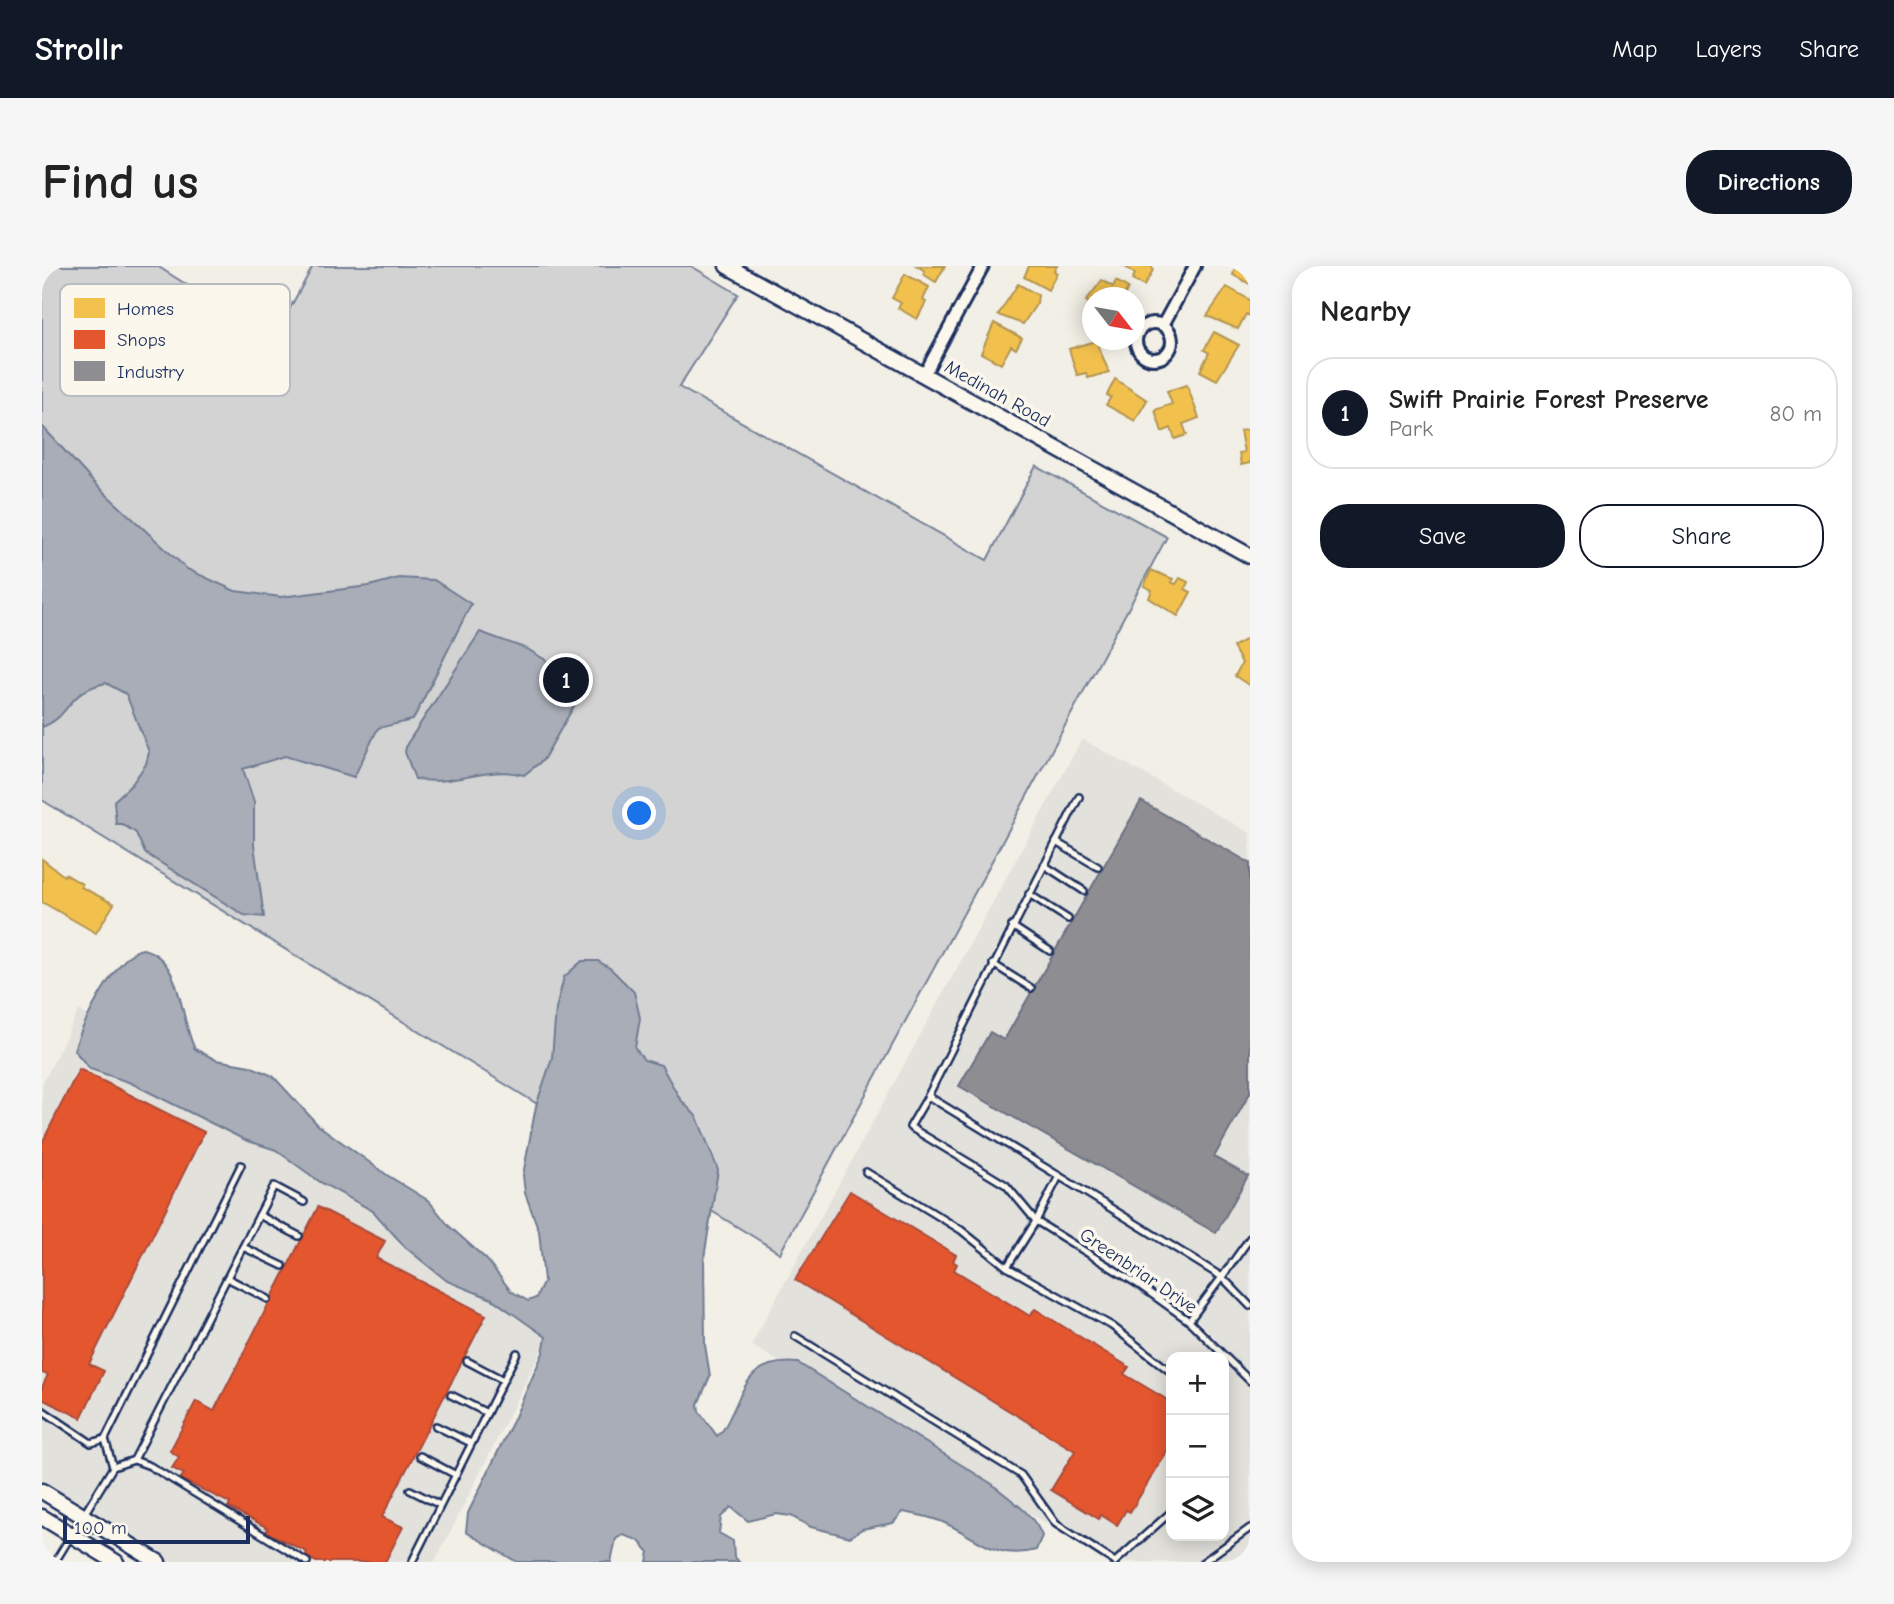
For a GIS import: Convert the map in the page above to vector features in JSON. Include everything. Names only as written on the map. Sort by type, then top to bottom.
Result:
[{"type":"street","name":"Medinah Road","points":[[727,266],[1250,556]]},
{"type":"street","points":[[924,375],[983,266]]},
{"type":"street","points":[[1164,323],[1195,266]]},
{"type":"street","points":[[42,1491],[158,1562]]},
{"type":"street","points":[[42,1517],[116,1562]]},
{"type":"lane","points":[[1080,797],[1028,894],[928,1096],[1222,1277],[1250,1306]]},
{"type":"lane","points":[[1056,842],[1098,867]]},
{"type":"lane","points":[[1044,865],[1084,891]]},
{"type":"lane","points":[[1028,894],[1068,919]]},
{"type":"lane","points":[[1012,926],[1050,951]]},
{"type":"lane","points":[[993,964],[1031,988]]},
{"type":"lane","name":"Greenbriar Drive","points":[[928,1096],[910,1128],[1006,1185],[1036,1221],[1139,1285],[1189,1321],[1250,1381]]},
{"type":"lane","points":[[113,1467],[105,1439],[241,1165]]},
{"type":"lane","points":[[866,1172],[961,1230],[1007,1267],[1112,1326],[1166,1368]]},
{"type":"lane","points":[[1007,1267],[1036,1221],[1059,1176]]},
{"type":"lane","points":[[134,1460],[274,1186],[304,1202]]},
{"type":"lane","points":[[259,1215],[299,1236]]},
{"type":"lane","points":[[1189,1321],[1250,1238]]},
{"type":"lane","points":[[243,1247],[283,1266]]},
{"type":"lane","points":[[227,1278],[268,1299]]},
{"type":"lane","points":[[795,1336],[1021,1475],[1056,1524],[1115,1562],[1166,1516]]},
{"type":"lane","points":[[412,1562],[517,1353]]},
{"type":"lane","points":[[467,1362],[503,1380]]},
{"type":"lane","points":[[451,1395],[487,1413]]},
{"type":"lane","points":[[42,1410],[91,1443],[105,1439]]},
{"type":"lane","points":[[436,1426],[471,1443]]},
{"type":"lane","points":[[420,1456],[456,1475]]},
{"type":"lane","points":[[55,1562],[113,1467],[134,1460],[150,1466],[307,1562]]},
{"type":"lane","points":[[410,1490],[440,1505]]},
{"type":"lane","points":[[1203,1562],[1250,1528]]},
{"type":"shaded area","points":[[42,266],[157,266],[186,284],[60,284],[60,396],[290,396],[290,308],[313,266],[691,266],[738,294],[679,387],[987,560],[1036,466],[1167,537],[780,1253],[42,800]]},
{"type":"shaded area","points":[[42,426],[95,484],[187,569],[235,591],[281,597],[369,586],[399,578],[434,580],[471,604],[413,720],[378,728],[354,777],[285,756],[243,769],[254,802],[254,845],[264,917],[244,915],[145,853],[136,833],[122,824],[116,824],[114,801],[132,784],[146,764],[149,752],[126,694],[106,683],[93,687],[76,698],[51,723],[42,727]]},
{"type":"shaded area","points":[[480,632],[527,649],[579,680],[582,692],[543,760],[524,775],[497,773],[444,780],[415,779],[405,752],[407,744]]},
{"type":"shaded area","points":[[1082,739],[1250,833],[1250,1374],[1198,1321],[1065,1234],[1187,1324],[1218,1352],[1166,1352],[1166,1541],[1229,1541],[1229,1364],[1250,1387],[1250,1562],[1110,1562],[751,1345]]},
{"type":"shaded area","points":[[143,949],[166,964],[173,977],[195,1049],[216,1060],[250,1066],[273,1076],[318,1125],[387,1175],[429,1201],[449,1226],[486,1259],[511,1291],[528,1301],[536,1298],[544,1281],[539,1231],[525,1193],[523,1175],[536,1106],[552,1058],[556,1009],[564,977],[582,961],[598,961],[611,969],[634,992],[640,1018],[635,1048],[644,1060],[661,1065],[680,1099],[697,1117],[718,1170],[704,1258],[705,1345],[710,1376],[698,1404],[699,1411],[717,1436],[723,1430],[748,1381],[756,1372],[780,1363],[798,1363],[992,1484],[1033,1520],[1042,1536],[1036,1550],[1021,1553],[996,1550],[940,1521],[903,1512],[893,1523],[862,1529],[850,1537],[811,1527],[791,1516],[776,1514],[748,1521],[731,1507],[721,1517],[719,1533],[733,1541],[734,1556],[739,1562],[647,1562],[649,1552],[638,1540],[623,1535],[616,1539],[611,1562],[517,1562],[466,1532],[468,1513],[515,1417],[543,1353],[546,1337],[492,1299],[447,1281],[405,1247],[373,1211],[320,1182],[276,1150],[245,1140],[131,1083],[90,1069],[74,1050],[84,1024],[102,991],[123,962]]},
{"type":"shaded area","points":[[79,1010],[554,1326],[435,1562],[145,1562],[42,1498],[42,1085]]},
{"type":"building: Homes","points":[[917,266],[945,266],[936,282],[923,274],[925,271]]},
{"type":"building: Homes","points":[[1029,266],[1057,266],[1054,271],[1057,273],[1048,290],[1024,277]]},
{"type":"building: Homes","points":[[1124,266],[1152,266],[1153,270],[1144,286],[1132,280],[1135,274]]},
{"type":"building: Homes","points":[[1235,266],[1250,266],[1250,284],[1233,275]]},
{"type":"building: Homes","points":[[905,274],[929,287],[923,300],[926,302],[917,319],[898,308],[901,303],[892,298]]},
{"type":"building: Homes","points":[[1102,280],[1113,287],[1097,287]]},
{"type":"building: Homes","points":[[1116,281],[1126,287],[1113,287]]},
{"type":"building: Homes","points":[[1018,284],[1038,295],[1037,303],[1023,324],[998,315]]},
{"type":"building: Homes","points":[[1227,287],[1250,300],[1250,316],[1246,314],[1238,329],[1207,316]]},
{"type":"building: Homes","points":[[994,323],[1022,338],[1016,349],[1011,346],[1001,364],[981,353]]},
{"type":"building: Homes","points":[[1214,332],[1239,345],[1217,380],[1200,371],[1209,353],[1204,350]]},
{"type":"building: Homes","points":[[1082,345],[1082,350],[1100,350],[1109,372],[1088,378],[1086,373],[1077,375],[1069,349]]},
{"type":"building: Homes","points":[[1115,379],[1147,400],[1135,421],[1106,405],[1111,397],[1107,395]]},
{"type":"building: Homes","points":[[1187,385],[1199,418],[1183,424],[1187,435],[1175,439],[1171,428],[1162,432],[1155,410],[1172,404],[1167,391]]},
{"type":"building: Homes","points":[[1250,429],[1250,463],[1241,465],[1239,453],[1244,452],[1240,431]]},
{"type":"building: Homes","points":[[1151,570],[1173,579],[1171,582],[1176,584],[1180,578],[1188,582],[1185,589],[1191,592],[1178,616],[1149,598],[1152,590],[1144,586]]},
{"type":"building: Homes","points":[[1246,639],[1250,647],[1250,686],[1235,676],[1242,663],[1233,647]]},
{"type":"building: Homes","points":[[42,859],[64,876],[65,874],[82,884],[81,887],[114,904],[96,933],[42,902]]},
{"type":"building: Shops","points":[[79,1069],[204,1132],[89,1364],[104,1371],[81,1418],[42,1399],[42,1387],[48,1375],[42,1373],[42,1143]]},
{"type":"building: Shops","points":[[850,1191],[956,1255],[953,1261],[957,1264],[954,1270],[1030,1316],[1035,1309],[1129,1367],[1124,1374],[1166,1399],[1166,1453],[1130,1512],[1126,1510],[1117,1525],[1101,1515],[1099,1519],[1051,1490],[1075,1451],[795,1280]]},
{"type":"building: Shops","points":[[318,1207],[385,1241],[376,1258],[486,1315],[382,1517],[403,1527],[385,1562],[316,1562],[305,1556],[307,1552],[266,1532],[268,1528],[228,1507],[230,1503],[180,1479],[184,1474],[172,1468],[179,1457],[170,1451],[196,1401],[214,1411]]},
{"type":"building: Industry","points":[[1141,801],[1250,863],[1250,1093],[1214,1157],[1248,1176],[1216,1233],[959,1086],[990,1032],[1004,1040]]},
{"type":"place","name":"Swift Prairie Forest Preserve","points":[[566,680]]}]
